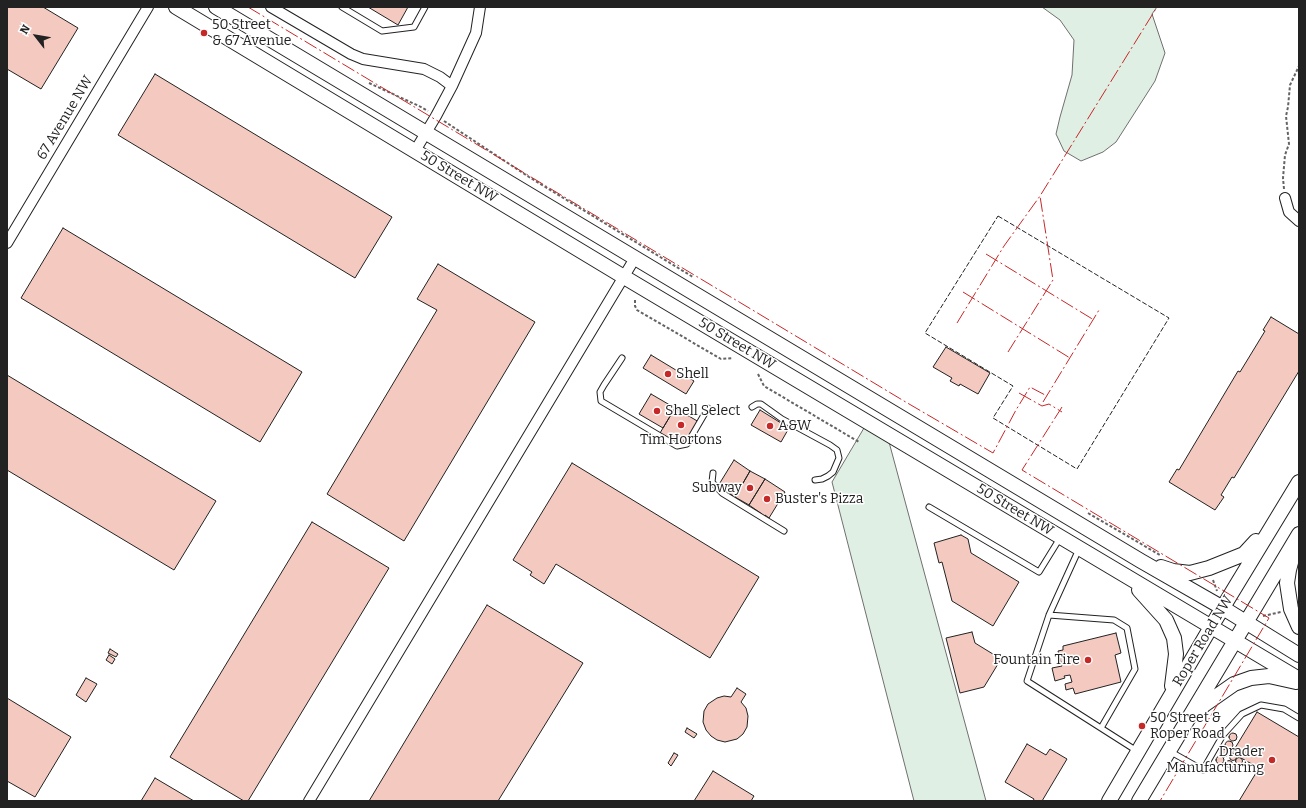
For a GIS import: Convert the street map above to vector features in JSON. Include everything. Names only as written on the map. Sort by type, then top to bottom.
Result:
[{"type":"main road","name":"50 Street NW","points":[[176,7],[624,277],[1299,679]]},
{"type":"main road","name":"50 Street NW","points":[[216,7],[1299,655]]},
{"type":"main road","name":"Roper Road NW","points":[[1108,801],[1211,626],[1299,482]]},
{"type":"main road","points":[[1141,561],[1174,571],[1190,573],[1209,568],[1244,554],[1274,524]]},
{"type":"main road","points":[[1299,534],[1287,583],[1291,609],[1299,627]]},
{"type":"main road","name":"Roper Road NW","points":[[1139,801],[1234,640],[1299,534]]},
{"type":"main road","points":[[1128,578],[1166,620],[1174,638],[1176,658],[1171,694]]},
{"type":"main road","points":[[1186,721],[1221,693],[1234,684],[1242,681],[1269,676],[1299,683]]},
{"type":"street","name":"67 Avenue NW","points":[[7,243],[148,7]]},
{"type":"street","points":[[271,7],[351,54],[363,59],[424,69],[440,77],[452,86]]},
{"type":"street","points":[[415,151],[452,86],[476,33],[480,7]]},
{"type":"street","points":[[1285,198],[1289,212],[1299,221]]},
{"type":"street","points":[[309,801],[635,258]]},
{"type":"lane","points":[[342,7],[382,31],[414,27],[426,7]]},
{"type":"lane","points":[[622,358],[600,392],[601,400],[670,442],[677,446],[687,444],[708,408]]},
{"type":"lane","points":[[752,407],[757,404],[765,407],[782,419],[837,450],[839,458],[833,472],[822,479],[815,480]]},
{"type":"lane","points":[[712,474],[712,482],[722,493],[784,531]]},
{"type":"lane","points":[[929,507],[1039,572],[1061,537]]},
{"type":"lane","points":[[1079,548],[1048,615],[1027,681],[1138,751]]},
{"type":"lane","points":[[1048,615],[1114,620],[1127,628],[1135,669],[1100,728]]},
{"type":"lane","points":[[1169,751],[1202,770],[1224,735],[1242,714],[1261,706],[1284,709],[1299,718]]},
{"type":"path","points":[[1285,198],[1283,178],[1285,155],[1289,144],[1286,116],[1289,103],[1290,85],[1299,66]]},
{"type":"path","points":[[364,81],[424,109]]},
{"type":"path","points":[[452,126],[529,177],[695,278]]},
{"type":"path","points":[[635,300],[637,310],[720,359],[733,358]]},
{"type":"path","points":[[758,374],[764,386],[859,442]]},
{"type":"path","points":[[1085,512],[1163,556]]},
{"type":"path","points":[[1213,579],[1218,593]]},
{"type":"path","points":[[1260,617],[1286,611]]},
{"type":"green space","points":[[1042,7],[1157,7],[1152,14],[1165,53],[1155,81],[1116,142],[1103,152],[1081,161],[1064,151],[1056,134],[1072,75],[1074,40],[1060,20]]},
{"type":"green space","points":[[864,428],[889,442],[986,801],[914,801],[832,482]]},
{"type":"building","points":[[7,7],[43,7],[78,28],[41,89],[7,69]]},
{"type":"building","points":[[368,7],[408,7],[398,25]]},
{"type":"building","points":[[155,74],[392,217],[355,278],[118,135]]},
{"type":"building","points":[[63,228],[302,372],[260,442],[21,298]]},
{"type":"building","points":[[438,264],[535,322],[404,541],[327,494],[437,310],[417,299]]},
{"type":"building","points":[[1271,317],[1299,334],[1299,371],[1234,478],[1232,477],[1221,495],[1224,497],[1215,510],[1169,482],[1177,469],[1179,470],[1238,371],[1240,372],[1265,331],[1263,330]]},
{"type":"building","points":[[946,347],[990,373],[978,394],[960,384],[959,386],[950,381],[952,378],[933,367]]},
{"type":"building","name":"Shell","points":[[651,355],[694,381],[686,394],[643,368]]},
{"type":"building","points":[[7,375],[216,501],[174,570],[7,470]]},
{"type":"building","name":"Shell Select","points":[[651,394],[675,408],[663,428],[639,414]]},
{"type":"building","name":"Tim Hortons","points":[[675,408],[699,422],[688,440],[676,443],[660,433]]},
{"type":"building","name":"A&W","points":[[760,410],[789,428],[781,442],[751,425]]},
{"type":"building","points":[[734,460],[750,471],[735,497],[718,486]]},
{"type":"building","points":[[572,463],[759,577],[710,658],[556,564],[544,584],[530,575],[532,572],[513,560]]},
{"type":"building","name":"Subway","points":[[750,471],[765,479],[749,505],[735,497]]},
{"type":"building","name":"Buster's Pizza","points":[[765,479],[785,492],[769,518],[765,515],[764,517],[749,505]]},
{"type":"building","points":[[312,522],[389,568],[248,801],[244,801],[170,757]]},
{"type":"building","points":[[961,535],[968,539],[971,553],[1019,582],[993,626],[952,601],[942,562],[939,563],[934,543]]},
{"type":"building","points":[[487,605],[583,663],[498,801],[369,801]]},
{"type":"building","points":[[972,632],[975,643],[1001,659],[984,687],[960,693],[946,638]]},
{"type":"building","name":"Fountain Tire","points":[[1116,633],[1121,653],[1115,655],[1121,682],[1075,694],[1073,688],[1066,690],[1065,684],[1072,682],[1070,675],[1064,676],[1065,678],[1055,681],[1052,668],[1062,666],[1058,651],[1063,650],[1063,646]]},
{"type":"building","points":[[110,649],[118,654],[116,657],[108,653]]},
{"type":"building","points":[[109,655],[115,659],[112,664],[106,660]]},
{"type":"building","points":[[86,678],[97,684],[86,702],[76,695]]},
{"type":"building","points":[[737,688],[746,694],[741,702],[746,708],[748,716],[747,727],[743,734],[737,739],[725,742],[717,740],[706,730],[703,722],[704,711],[708,704],[717,698],[724,696],[731,697]]},
{"type":"building","points":[[7,698],[71,737],[35,797],[7,781]]},
{"type":"building","name":"Drader Manufacturing","points":[[1257,712],[1299,737],[1299,801],[1239,801],[1259,768],[1232,753]]},
{"type":"building","points":[[687,728],[697,734],[694,738],[685,732]]},
{"type":"building","points":[[1233,733],[1236,734],[1236,740],[1233,741],[1230,740],[1229,737],[1230,734]]},
{"type":"building","points":[[1229,741],[1232,742],[1232,748],[1229,749],[1226,748],[1225,745],[1226,742]]},
{"type":"building","points":[[1027,744],[1046,755],[1050,749],[1067,759],[1042,801],[1033,801],[1034,799],[1005,782]]},
{"type":"building","points":[[1224,749],[1227,750],[1227,756],[1224,757],[1221,756],[1220,753],[1221,750]]},
{"type":"building","points":[[674,753],[678,755],[671,766],[668,763]]},
{"type":"building","points":[[1233,753],[1237,757],[1233,761],[1229,757]]},
{"type":"building","points":[[1220,756],[1223,757],[1223,763],[1220,764],[1217,763],[1216,760],[1217,757]]},
{"type":"building","points":[[1239,757],[1243,761],[1239,765],[1235,761]]},
{"type":"building","points":[[1229,760],[1232,761],[1232,767],[1229,768],[1226,767],[1225,764],[1226,761]]},
{"type":"building","points":[[1235,764],[1238,765],[1238,771],[1235,772],[1232,771],[1231,768],[1232,765]]},
{"type":"building","points":[[713,771],[754,796],[751,801],[694,801]]},
{"type":"building","points":[[155,778],[194,801],[141,801]]},
{"type":"fence","points":[[998,216],[1169,318],[1077,469],[993,418],[1013,386],[925,333],[998,216]]},
{"type":"power","points":[[248,7],[993,453],[1030,387],[1047,396]]},
{"type":"power","points":[[957,323],[1004,246],[1040,196],[1157,7]]},
{"type":"power","points":[[1008,352],[1053,280],[1040,196]]},
{"type":"power","points":[[986,254],[1094,320]]},
{"type":"power","points":[[963,292],[1070,358]]},
{"type":"power","points":[[1043,402],[1099,310]]},
{"type":"power","points":[[1019,393],[1042,406],[1049,404],[1062,412]]},
{"type":"power","points":[[1062,407],[1022,470],[1269,618],[1160,801]]},
{"type":"place","name":"50 Street & 67 Avenue","points":[[204,33]]},
{"type":"place","name":"Shell","points":[[668,374]]},
{"type":"place","name":"Shell Select","points":[[657,411]]},
{"type":"place","name":"Tim Hortons","points":[[681,425]]},
{"type":"place","name":"A&W","points":[[770,426]]},
{"type":"place","name":"Subway","points":[[750,488]]},
{"type":"place","name":"Buster's Pizza","points":[[767,499]]},
{"type":"place","name":"Fountain Tire","points":[[1088,660]]},
{"type":"place","name":"50 Street & Roper Road","points":[[1142,726]]},
{"type":"place","name":"Drader Manufacturing","points":[[1272,760]]}]
